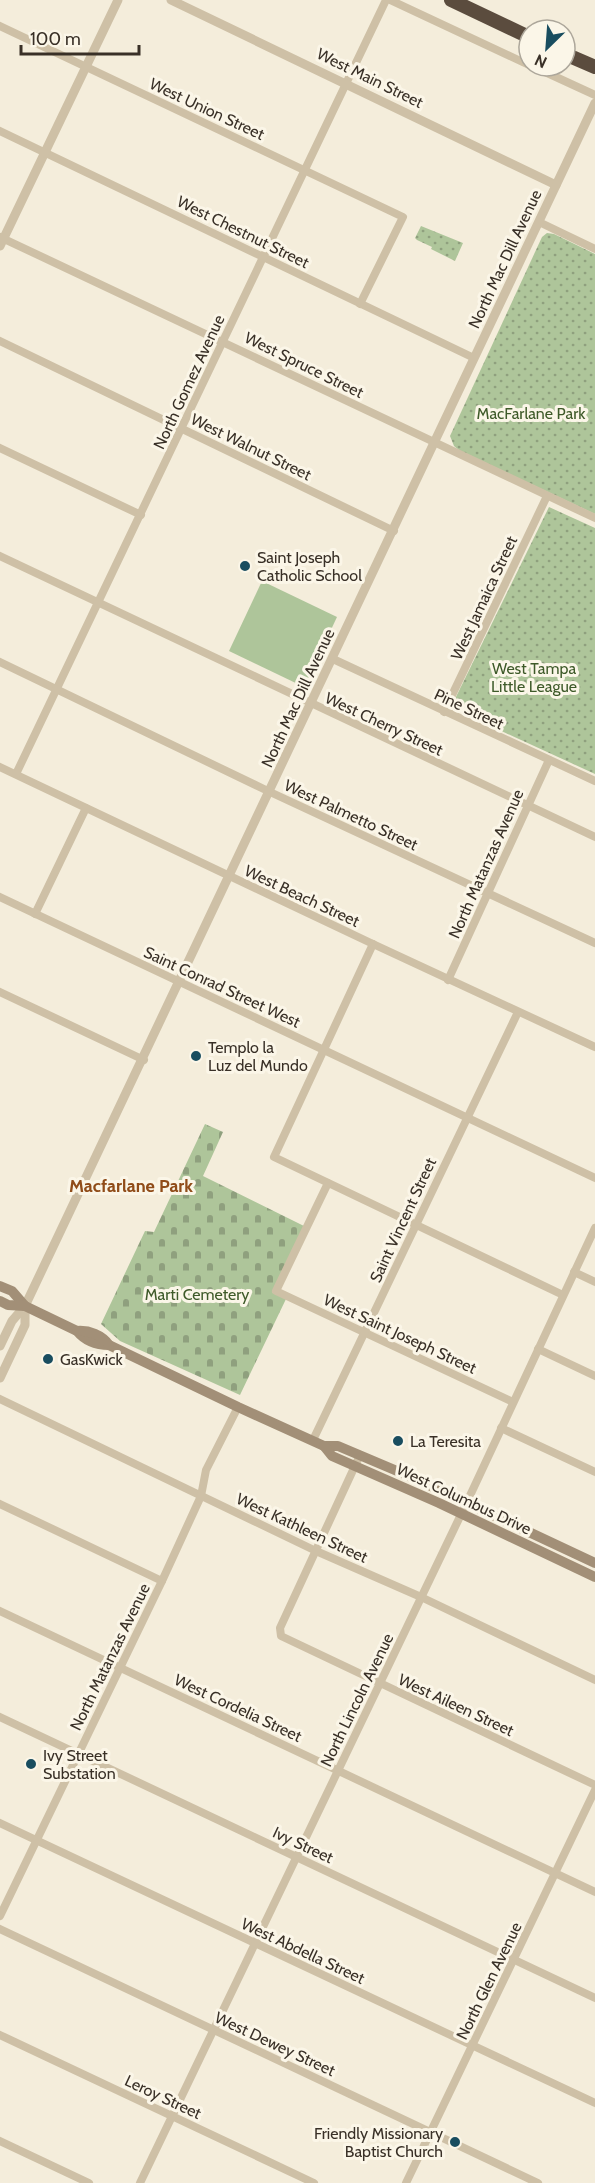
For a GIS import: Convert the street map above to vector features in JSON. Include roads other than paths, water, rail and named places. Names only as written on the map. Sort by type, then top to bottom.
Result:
[{"type":"highway","points":[[451,0],[517,31]]},
{"type":"highway","points":[[577,59],[595,67]]},
{"type":"main road","name":"West Columbus Drive","points":[[0,1286],[12,1291],[25,1306]]},
{"type":"main road","name":"West Columbus Drive","points":[[0,1301],[8,1305],[25,1306],[77,1331],[82,1338],[98,1346],[109,1345],[313,1440],[324,1446],[332,1456],[595,1577]]},
{"type":"main road","name":"West Columbus Drive","points":[[324,1446],[338,1446],[360,1455],[467,1502],[595,1563]]},
{"type":"street","points":[[1,240],[118,0]]},
{"type":"street","name":"West Main Street","points":[[171,0],[556,185]]},
{"type":"street","points":[[388,0],[517,59]]},
{"type":"street","name":"North Gomez Avenue","points":[[16,774],[346,83],[388,0]]},
{"type":"street","name":"West Union Street","points":[[0,26],[402,217],[360,304]]},
{"type":"street","points":[[559,78],[595,95]]},
{"type":"street","name":"North Mac Dill Avenue","points":[[0,1346],[12,1321],[25,1306],[144,1060],[595,103]]},
{"type":"street","name":"West Chestnut Street","points":[[0,131],[474,358]]},
{"type":"street","points":[[539,222],[595,249]]},
{"type":"street","name":"West Spruce Street","points":[[1,240],[223,341],[595,518]]},
{"type":"street","name":"West Walnut Street","points":[[0,341],[393,531]]},
{"type":"street","points":[[0,448],[141,515]]},
{"type":"street","name":"West Jamaica Street","points":[[444,712],[547,496]]},
{"type":"street","name":"West Cherry Street","points":[[0,556],[595,837]]},
{"type":"street","name":"Pine Street","points":[[333,659],[595,781]]},
{"type":"street","name":"West Palmetto Street","points":[[0,662],[270,792],[595,943]]},
{"type":"street","name":"North Matanzas Avenue","points":[[448,980],[549,760]]},
{"type":"street","name":"West Beach Street","points":[[0,767],[448,980],[595,1047]]},
{"type":"street","points":[[35,914],[86,808]]},
{"type":"street","name":"Saint Conrad Street West","points":[[0,897],[595,1178]]},
{"type":"street","points":[[373,944],[274,1158],[563,1295]]},
{"type":"street","points":[[0,992],[144,1060]]},
{"type":"street","name":"Saint Vincent Street","points":[[313,1440],[518,1012]]},
{"type":"street","name":"West Saint Joseph Street","points":[[328,1183],[276,1291],[513,1402]]},
{"type":"street","name":"North Lincoln Avenue","points":[[140,2183],[467,1502],[595,1228]]},
{"type":"street","points":[[574,1272],[595,1282]]},
{"type":"street","name":"North Mac Dill Avenue","points":[[0,1378],[25,1326],[25,1306]]},
{"type":"street","points":[[538,1349],[595,1376]]},
{"type":"street","name":"West Kathleen Street","points":[[0,1399],[316,1551],[421,1597],[595,1680]]},
{"type":"street","name":"North Matanzas Avenue","points":[[0,1916],[162,1581],[201,1496],[206,1470],[238,1407]]},
{"type":"street","points":[[501,1428],[595,1472]]},
{"type":"street","points":[[316,1551],[360,1455]]},
{"type":"street","points":[[0,1504],[162,1581]]},
{"type":"street","name":"West Aileen Street","points":[[316,1551],[280,1628],[281,1636],[595,1785]]},
{"type":"street","name":"West Cordelia Street","points":[[0,1611],[595,1892]]},
{"type":"street","name":"Ivy Street","points":[[0,1717],[595,1998]]},
{"type":"street","name":"North Glen Avenue","points":[[406,2183],[595,1790]]},
{"type":"street","name":"West Abdella Street","points":[[0,1823],[595,2103]]},
{"type":"street","name":"West Dewey Street","points":[[0,1929],[538,2183]]},
{"type":"street","name":"Leroy Street","points":[[0,2035],[314,2183]]},
{"type":"street","points":[[0,2141],[89,2183]]},
{"type":"place","name":"Saint Joseph Catholic School","points":[[245,566]]},
{"type":"place","name":"Templo la Luz del Mundo","points":[[196,1056]]},
{"type":"place","name":"GasKwick","points":[[48,1359]]},
{"type":"place","name":"La Teresita","points":[[398,1441]]},
{"type":"place","name":"Ivy Street Substation","points":[[31,1764]]},
{"type":"place","name":"Friendly Missionary Baptist Church","points":[[455,2142]]},
{"type":"district","name":"Macfarlane Park","points":[[131,1186]]},
{"type":"park label","name":"MacFarlane Park","points":[[531,413]]},
{"type":"park label","name":"West Tampa Little League","points":[[534,677]]},
{"type":"park label","name":"Marti Cemetery","points":[[197,1294]]}]
